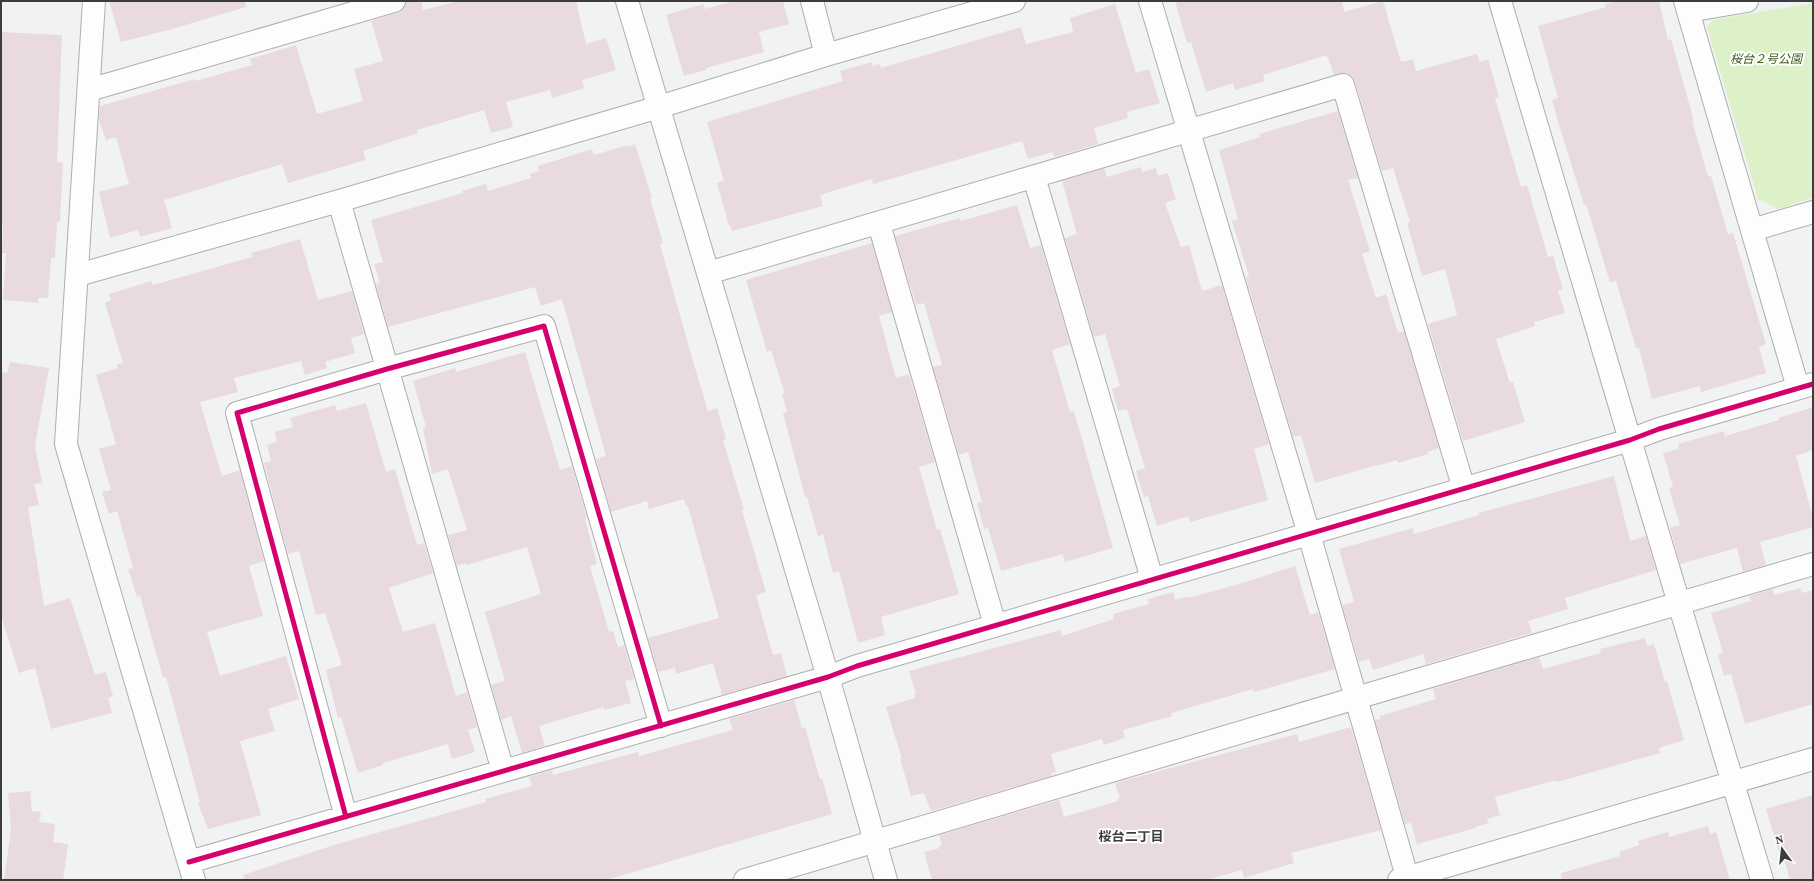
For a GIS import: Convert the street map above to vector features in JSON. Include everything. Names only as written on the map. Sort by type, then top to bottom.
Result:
[{"type":"street","points":[[94,1],[78,275],[66,444],[192,871],[346,817],[828,677],[857,666],[1630,440],[1659,429],[1805,386],[1752,230],[1686,6],[1747,1]]},
{"type":"street","points":[[89,90],[394,1]]},
{"type":"street","points":[[627,1],[828,677],[886,880]]},
{"type":"street","points":[[812,1],[826,55]]},
{"type":"street","points":[[78,275],[338,201],[659,106],[982,6],[1014,1]]},
{"type":"street","points":[[1150,1],[1309,534],[1356,698],[1405,879],[1813,759]]},
{"type":"street","points":[[1500,1],[1680,604],[1732,784],[1762,880]]},
{"type":"street","points":[[708,273],[879,224],[1188,130],[1343,86],[1464,489]]},
{"type":"street","points":[[1034,177],[1152,580]]},
{"type":"street","points":[[338,201],[388,369],[503,771]]},
{"type":"street","points":[[1752,230],[1813,212]]},
{"type":"street","points":[[879,224],[995,625]]},
{"type":"street","points":[[346,817],[237,413],[388,369],[544,326],[661,726]]},
{"type":"street","points":[[745,880],[1813,564]]},
{"type":"green space","name":"桜台２号公園","points":[[1813,3],[1813,198],[1778,209],[1758,199],[1707,27],[1713,20]]},
{"type":"building","points":[[109,1],[245,1],[246,7],[172,29],[121,42]]},
{"type":"building","points":[[406,1],[422,1],[423,10],[459,1],[576,1],[586,44],[606,38],[616,70],[582,80],[584,88],[552,98],[550,90],[506,102],[513,127],[491,133],[484,110],[417,130],[418,133],[363,151],[366,160],[288,183],[282,164],[164,200],[172,228],[140,237],[138,230],[110,238],[99,192],[129,184],[116,137],[106,140],[99,120],[100,106],[195,79],[196,81],[252,65],[250,59],[296,45],[317,114],[363,101],[354,69],[383,61],[371,21],[398,13],[403,9]]},
{"type":"building","points":[[734,1],[783,1],[789,24],[759,32],[764,52],[706,68],[706,70],[684,76],[666,15],[703,4],[705,9]]},
{"type":"building","points":[[1175,1],[1342,1],[1344,12],[1383,1],[1401,62],[1413,59],[1416,71],[1477,54],[1480,62],[1488,59],[1499,97],[1495,98],[1521,187],[1527,185],[1548,257],[1553,256],[1563,289],[1558,291],[1565,313],[1534,322],[1535,326],[1496,339],[1510,383],[1513,382],[1525,422],[1463,441],[1428,324],[1457,315],[1445,269],[1422,276],[1407,223],[1410,222],[1393,168],[1382,171],[1355,81],[1352,76],[1346,73],[1334,75],[1327,55],[1263,75],[1265,81],[1235,90],[1233,83],[1206,92],[1191,42],[1187,43]]},
{"type":"building","points":[[1618,1],[1659,1],[1668,40],[1671,39],[1708,176],[1711,176],[1728,234],[1733,233],[1766,344],[1759,347],[1766,373],[1701,392],[1700,386],[1652,399],[1639,348],[1636,348],[1616,281],[1610,282],[1586,204],[1584,205],[1559,125],[1552,100],[1558,98],[1538,26],[1606,7],[1605,4]]},
{"type":"building","points":[[1115,4],[1136,73],[1149,69],[1160,103],[1127,112],[1128,118],[1094,128],[1098,144],[1054,157],[1053,152],[1028,159],[1022,141],[873,184],[872,179],[820,195],[823,206],[732,231],[730,225],[729,226],[717,183],[724,181],[707,122],[843,81],[840,71],[872,62],[873,66],[880,64],[881,68],[1021,27],[1026,44],[1073,32],[1070,18]]},
{"type":"building","points":[[1,32],[62,35],[57,162],[63,163],[60,222],[57,222],[55,258],[51,258],[48,298],[38,298],[38,303],[3,300],[6,253],[2,253],[3,225],[1,225]]},
{"type":"building","points":[[1338,111],[1358,178],[1348,180],[1370,251],[1362,254],[1376,298],[1386,294],[1398,333],[1404,331],[1439,448],[1427,452],[1428,454],[1398,463],[1397,460],[1315,483],[1301,435],[1293,437],[1246,278],[1249,276],[1232,221],[1238,219],[1219,150],[1260,137],[1259,134]]},
{"type":"building","points":[[635,144],[652,198],[650,199],[663,243],[660,244],[708,411],[717,408],[726,439],[723,440],[766,592],[756,595],[773,655],[781,653],[787,676],[722,695],[713,663],[676,674],[675,668],[658,672],[648,638],[719,618],[688,506],[686,506],[684,499],[649,509],[647,501],[611,512],[596,459],[606,456],[562,299],[541,306],[535,287],[388,327],[376,284],[380,283],[374,264],[383,262],[371,220],[463,193],[462,191],[486,184],[488,191],[531,178],[530,174],[539,171],[538,166],[592,149],[594,155],[628,145],[629,147]]},
{"type":"building","points":[[1141,167],[1142,172],[1156,168],[1158,176],[1168,173],[1176,199],[1165,203],[1181,247],[1189,245],[1202,291],[1222,285],[1269,444],[1254,449],[1268,500],[1190,522],[1188,516],[1157,526],[1148,496],[1144,497],[1136,471],[1145,468],[1127,409],[1118,411],[1112,389],[1120,386],[1105,334],[1094,337],[1065,238],[1077,234],[1062,181],[1104,168],[1107,177]]},
{"type":"building","points":[[1017,205],[1030,248],[1041,245],[1070,344],[1052,350],[1070,412],[1074,411],[1113,548],[1065,562],[1063,554],[1001,571],[988,528],[984,529],[977,503],[982,502],[968,452],[959,455],[933,367],[942,365],[924,303],[916,305],[895,236],[960,218],[961,221]]},
{"type":"building","points":[[300,239],[318,300],[352,291],[364,334],[351,338],[355,353],[325,362],[327,368],[305,375],[301,361],[234,378],[238,392],[200,402],[222,476],[240,470],[264,561],[249,566],[263,616],[207,632],[220,676],[286,656],[299,699],[268,709],[275,731],[240,741],[261,815],[208,829],[198,803],[200,802],[166,677],[163,678],[140,596],[137,597],[128,569],[133,568],[117,511],[109,514],[102,492],[111,490],[99,449],[116,444],[96,375],[118,368],[117,364],[123,363],[105,303],[111,300],[109,294],[151,281],[153,285],[252,257],[251,253]]},
{"type":"building","points":[[872,243],[892,312],[879,316],[896,378],[909,374],[935,462],[919,467],[937,530],[940,529],[959,594],[881,617],[885,635],[858,643],[839,571],[833,573],[823,534],[818,536],[807,497],[805,497],[783,413],[787,412],[782,394],[785,394],[771,350],[767,352],[746,280]]},
{"type":"building","points":[[525,352],[560,470],[572,466],[587,519],[585,519],[597,564],[590,566],[609,632],[613,631],[618,647],[624,645],[634,679],[625,681],[631,703],[604,710],[603,707],[539,726],[545,746],[522,753],[511,716],[501,720],[491,685],[505,681],[485,612],[541,594],[527,547],[467,565],[466,563],[457,566],[448,535],[467,530],[448,469],[432,474],[423,428],[426,427],[413,381],[455,368],[456,372]]},
{"type":"building","points":[[10,362],[49,368],[35,446],[42,483],[34,484],[39,505],[28,507],[44,606],[70,598],[95,675],[106,672],[113,696],[108,698],[112,713],[51,729],[35,668],[19,673],[1,616],[1,372],[7,373]]},
{"type":"building","points":[[366,403],[386,472],[395,469],[417,545],[424,543],[433,573],[389,588],[403,632],[435,623],[456,696],[467,692],[477,727],[468,730],[475,752],[452,759],[448,744],[383,763],[383,765],[358,773],[341,717],[338,718],[326,670],[342,665],[325,613],[316,615],[299,551],[288,554],[264,463],[271,461],[267,445],[277,442],[275,432],[293,427],[290,418],[335,405],[337,411]]},
{"type":"building","points":[[1813,407],[1813,450],[1796,456],[1813,518],[1813,527],[1760,542],[1766,565],[1743,572],[1737,548],[1680,564],[1670,528],[1680,525],[1669,488],[1673,487],[1663,453],[1679,449],[1678,444],[1724,431],[1725,436],[1779,420],[1778,418]]},
{"type":"building","points":[[1614,476],[1630,541],[1646,536],[1656,570],[1565,598],[1568,609],[1528,621],[1532,633],[1426,664],[1423,654],[1373,670],[1369,659],[1359,662],[1342,605],[1354,602],[1339,549],[1413,528],[1414,534],[1479,515],[1479,513]]},
{"type":"building","points":[[1295,566],[1310,615],[1318,612],[1335,669],[1254,692],[1253,689],[1171,713],[1172,716],[1123,730],[1125,738],[1104,745],[1102,739],[1051,754],[1056,772],[1051,773],[1052,776],[931,811],[924,793],[911,796],[900,759],[902,759],[886,707],[915,698],[914,695],[916,694],[909,671],[1061,630],[1062,636],[1114,619],[1113,614],[1149,604],[1148,599],[1173,592],[1175,600],[1188,596],[1188,598]]},
{"type":"building","points":[[1800,588],[1802,593],[1813,590],[1813,704],[1745,724],[1731,674],[1724,676],[1718,655],[1723,653],[1711,613],[1751,601],[1749,596],[1773,589],[1774,595]]},
{"type":"building","points":[[1645,638],[1647,646],[1654,644],[1665,682],[1667,681],[1684,740],[1659,748],[1660,753],[1557,782],[1556,780],[1495,797],[1500,815],[1487,819],[1489,823],[1417,844],[1411,823],[1405,824],[1375,720],[1380,719],[1380,716],[1436,699],[1433,689],[1539,657],[1543,669],[1601,653],[1600,649]]},
{"type":"building","points":[[794,700],[802,728],[805,727],[820,779],[822,778],[832,814],[606,880],[244,880],[243,875],[334,845],[486,802],[485,799],[532,786],[529,777],[552,770],[553,775],[638,752],[639,756],[733,730],[729,719]]},
{"type":"building","points":[[1351,727],[1381,830],[1291,853],[1294,863],[1244,878],[1242,870],[1206,880],[932,880],[924,852],[940,848],[939,846],[942,845],[939,835],[1059,800],[1064,817],[1118,801],[1120,798],[1115,783],[1297,734],[1299,742]]},
{"type":"building","points":[[30,791],[32,811],[41,812],[39,822],[55,824],[53,842],[68,844],[63,880],[4,880],[11,829],[8,793]]},
{"type":"building","points":[[1813,795],[1813,880],[1790,880],[1785,862],[1782,863],[1766,809]]},
{"type":"building","points":[[1708,826],[1710,834],[1716,832],[1730,880],[1562,880],[1561,873],[1620,856],[1619,852],[1639,845],[1638,841],[1668,832],[1669,837]]},
{"type":"cycle path","points":[[346,817],[237,413],[387,369],[544,326],[661,726]]},
{"type":"cycle path","points":[[189,862],[828,677],[857,666],[1630,440],[1659,429],[1813,384]]},
{"type":"district","name":"桜台二丁目","points":[[1131,836]]}]
